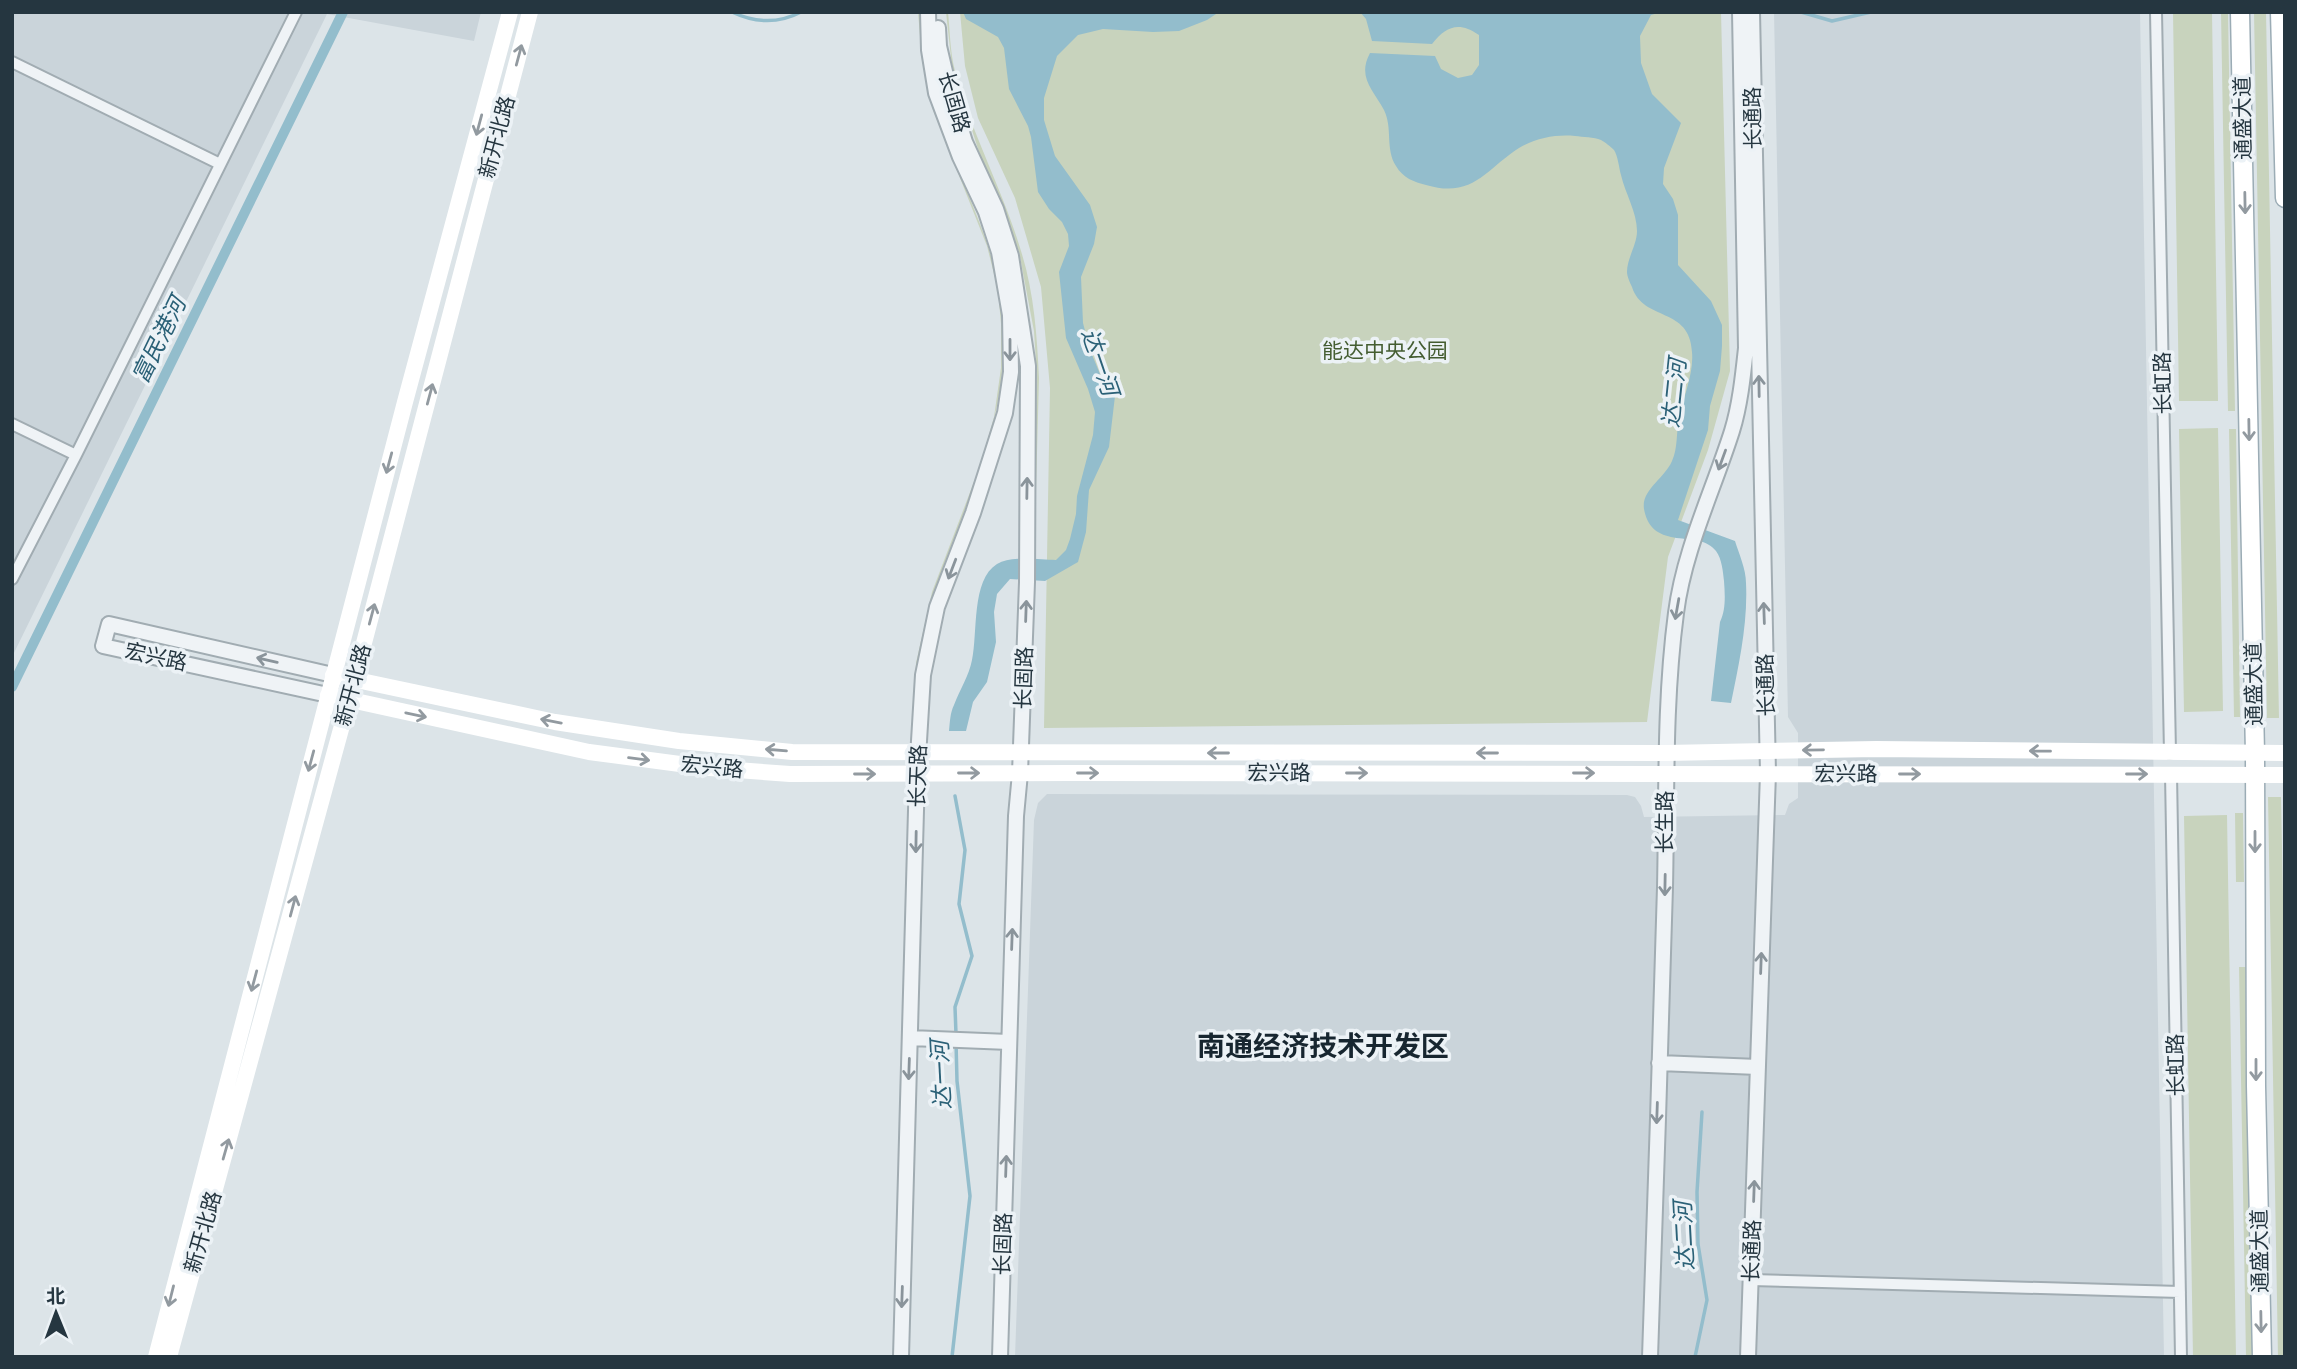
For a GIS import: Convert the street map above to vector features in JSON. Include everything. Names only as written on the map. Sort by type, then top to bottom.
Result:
[{"type":"main road","name":"新开北路","points":[[156,1357],[333,675],[510,12]]},
{"type":"main road","name":"新开北路","points":[[169,1357],[349,700],[530,12]]},
{"type":"main road","name":"通盛大道","points":[[2241,12],[2255,754],[2256,1086],[2262,1357]]},
{"type":"main road","name":"通盛大道","points":[[2280,12],[2285,198]]},
{"type":"main road","name":"宏兴路","points":[[333,675],[555,722],[679,741],[792,752],[918,750],[1020,753],[1665,753],[1876,749],[2285,753]]},
{"type":"main road","name":"宏兴路","points":[[328,695],[589,752],[710,768],[790,774],[2285,775]]},
{"type":"street","points":[[12,579],[296,12]]},
{"type":"street","name":"长固路","points":[[928,12],[929,50],[936,93],[960,157],[986,212]]},
{"type":"street","name":"长固路","points":[[937,12],[939,46],[951,97],[965,142],[996,209],[1017,280],[1028,366],[1027,583],[1016,816],[1000,1357]]},
{"type":"street","name":"长通路","points":[[1740,12],[1746,297]]},
{"type":"street","name":"长通路","points":[[1748,1357],[1768,774],[1752,12]]},
{"type":"street","name":"长虹路","points":[[2156,12],[2170,753]]},
{"type":"street","points":[[12,62],[220,164]]},
{"type":"street","name":"长天路","points":[[901,1357],[917,774],[923,675],[937,607],[988,470],[1005,413],[1010,372],[1010,315],[999,252],[986,212]]},
{"type":"street","name":"长生路","points":[[1650,1357],[1665,887],[1665,753],[1675,620],[1693,543],[1733,429],[1746,348],[1746,297]]},
{"type":"street","points":[[12,424],[76,455]]},
{"type":"street","name":"宏兴路","points":[[328,695],[103,646],[109,624],[333,675]]},
{"type":"street","name":"长虹路","points":[[2171,774],[2181,1357]]},
{"type":"street","points":[[910,1038],[1009,1042]]},
{"type":"street","points":[[1659,1063],[1758,1067]]},
{"type":"street","points":[[1751,1280],[2180,1292]]},
{"type":"shaded area","points":[[12,12],[481,12],[474,41],[327,14],[12,657]]},
{"type":"shaded area","points":[[1774,12],[2140,12],[2164,1357],[1015,1357],[1034,820],[1038,803],[1047,794],[1627,795],[1635,797],[1644,817],[1785,815],[1789,804],[1798,798],[1798,733],[1788,717]]},
{"type":"green space","points":[[918,12],[931,94],[942,130],[989,248],[999,289],[1004,329],[1003,368],[997,406],[988,443],[926,622],[914,721],[916,663],[932,592],[980,466],[994,417],[1001,368],[998,290],[987,246],[933,110],[922,60]]},
{"type":"green space","points":[[946,12],[953,64],[978,139],[1014,228],[1029,282],[1034,314],[1039,378],[1030,713],[1030,610],[1037,378],[1034,331],[1019,252],[978,149],[952,67]]},
{"type":"green space","name":"能达中央公园","points":[[960,12],[1721,12],[1730,371],[1708,450],[1668,557],[1647,722],[1044,728],[1050,388],[1041,287],[1015,198],[978,118],[965,66]]},
{"type":"green space","points":[[2173,12],[2212,12],[2218,401],[2179,401]]},
{"type":"green space","points":[[2221,12],[2228,12],[2235,411],[2228,411]]},
{"type":"green space","points":[[2254,12],[2266,12],[2279,718],[2267,718]]},
{"type":"green space","points":[[2218,428],[2223,711],[2184,712],[2179,429]]},
{"type":"green space","points":[[2229,429],[2236,429],[2240,717],[2234,717]]},
{"type":"green space","points":[[2268,797],[2281,797],[2285,997],[2285,1357],[2278,1357]]},
{"type":"green space","points":[[2235,813],[2243,813],[2244,882],[2236,882]]},
{"type":"green space","points":[[2227,815],[2236,1357],[2193,1357],[2184,816]]},
{"type":"green space","points":[[1022,818],[1024,818],[1005,1357]]},
{"type":"green space","points":[[2239,967],[2246,967],[2253,1357],[2246,1357]]},
{"type":"water","points":[[963,12],[1219,12],[1179,31],[1103,29],[1078,35],[1057,56],[1044,98],[1044,120],[1055,156],[1090,205],[1097,227],[1094,244],[1081,277],[1083,323],[1100,374],[1115,396],[1109,447],[1089,490],[1086,532],[1078,562],[1045,581],[1010,579],[997,594],[994,612],[996,642],[987,682],[973,702],[966,731],[949,731],[953,708],[972,660],[977,608],[983,582],[989,572],[1003,561],[1056,560],[1066,550],[1093,435],[1095,412],[1066,338],[1059,272],[1069,246],[1068,234],[1038,192],[1031,137],[1009,89],[1004,48],[998,37],[966,19]]},
{"type":"water","points":[[1360,12],[1662,12],[1651,15],[1640,36],[1641,63],[1652,94],[1681,123],[1664,168],[1663,184],[1673,199],[1678,215],[1678,265],[1711,301],[1722,325],[1720,371],[1710,406],[1708,430],[1678,520],[1735,541],[1744,567],[1744,628],[1731,703],[1711,701],[1720,622],[1725,602],[1720,558],[1708,544],[1666,536],[1656,531],[1644,509],[1646,496],[1669,467],[1674,456],[1692,352],[1689,337],[1683,327],[1638,298],[1627,274],[1637,236],[1636,224],[1614,150],[1598,139],[1554,136],[1519,148],[1478,180],[1467,185],[1442,188],[1409,179],[1402,174],[1393,159],[1387,117],[1368,83],[1365,69],[1370,53],[1435,56],[1441,69],[1458,78],[1472,75],[1479,65],[1479,35],[1459,27],[1442,33],[1432,44],[1372,41],[1366,19]]},
{"type":"waterway","name":"富民港河","points":[[12,687],[343,12]]},
{"type":"waterway","points":[[732,12],[766,21],[784,19],[801,12]]},
{"type":"waterway","points":[[1801,12],[1832,21],[1871,12]]},
{"type":"waterway","points":[[1951,12],[1967,12]]},
{"type":"waterway","name":"达一河","points":[[955,796],[965,850],[959,904],[972,956],[955,1007],[956,1034]]},
{"type":"waterway","name":"达一河","points":[[952,1357],[970,1196],[957,1081],[956,1042]]},
{"type":"waterway","name":"达二河","points":[[1695,1357],[1707,1300],[1698,1244],[1697,1192],[1702,1112]]},
{"type":"district","name":"南通经济技术开发区","points":[[1323,1046]]}]
